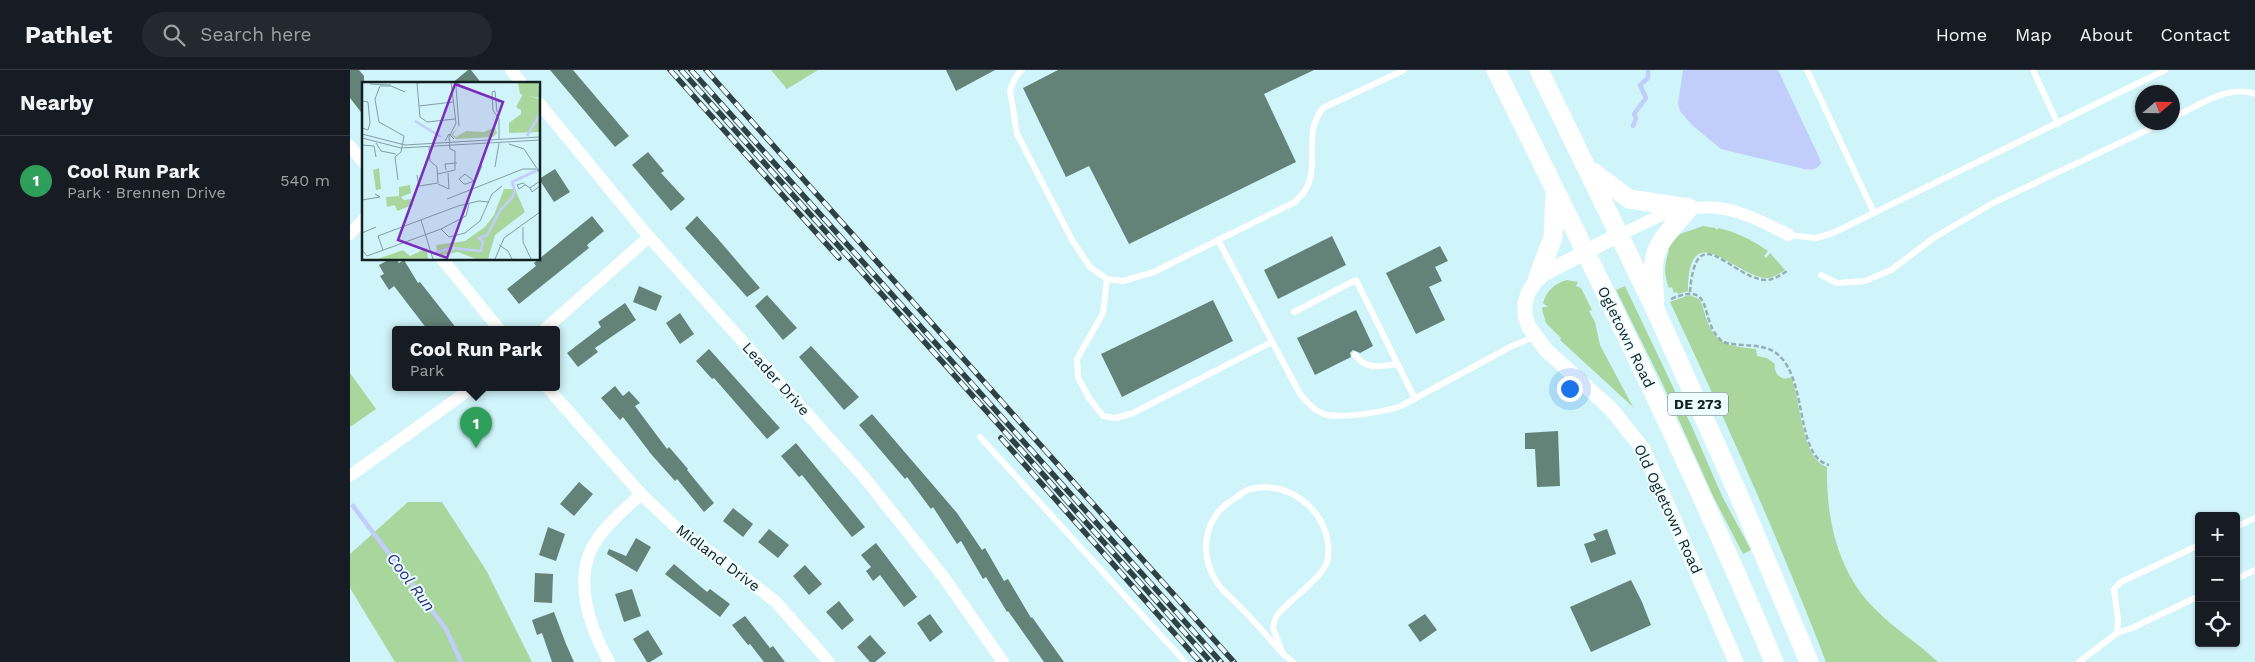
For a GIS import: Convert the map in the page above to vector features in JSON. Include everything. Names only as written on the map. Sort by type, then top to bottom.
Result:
[{"type":"main road","name":"Ogletown Road","points":[[1496,70],[1672,432],[1774,662]]},
{"type":"main road","name":"DE 273","points":[[1539,70],[1655,309],[1740,498],[1809,662]]},
{"type":"main road","points":[[1587,167],[1629,199],[1689,208]]},
{"type":"main road","points":[[1538,277],[1553,237],[1555,219],[1554,189]]},
{"type":"main road","points":[[1655,309],[1654,266],[1656,254],[1661,243],[1689,208]]},
{"type":"street","points":[[511,70],[520,82]]},
{"type":"street","name":"Leader Drive","points":[[540,104],[650,236],[864,477],[946,579],[1003,662]]},
{"type":"street","points":[[350,146],[362,161]]},
{"type":"street","points":[[1538,277],[1620,234],[1660,216],[1689,208],[1713,206],[1728,209],[1743,213],[1789,234]]},
{"type":"street","points":[[350,234],[362,221]]},
{"type":"street","points":[[547,326],[650,236]]},
{"type":"street","points":[[443,260],[497,326]]},
{"type":"street","name":"Old Ogletown Road","points":[[1538,277],[1528,293],[1525,304],[1525,317],[1546,350],[1611,409],[1643,449],[1736,662]]},
{"type":"street","points":[[350,476],[467,391]]},
{"type":"street","name":"Midland Drive","points":[[551,391],[641,494],[684,535],[726,562],[776,602],[829,662]]},
{"type":"street","points":[[609,662],[596,639],[585,606],[588,561],[597,540],[613,520],[641,494]]},
{"type":"lane","points":[[1022,70],[1016,76],[1010,90],[1017,134],[1072,240],[1090,267],[1107,280],[1124,281],[1154,272],[1295,202],[1307,187],[1314,118],[1323,108],[1404,70]]},
{"type":"lane","points":[[1807,70],[1874,213]]},
{"type":"lane","points":[[2033,70],[2058,124]]},
{"type":"lane","points":[[1789,234],[1816,238],[1833,233],[2165,70]]},
{"type":"lane","points":[[2180,114],[2226,93],[2246,91],[2255,94]]},
{"type":"lane","points":[[1821,275],[1837,283],[1864,281],[1892,270],[1935,237],[1993,203],[2147,130]]},
{"type":"lane","points":[[1218,240],[1300,394],[1312,408],[1328,415],[1384,413],[1415,399],[1512,346],[1536,336]]},
{"type":"lane","points":[[1107,280],[1103,313],[1077,359],[1078,377],[1089,398],[1103,416],[1116,418],[1133,413],[1272,342]]},
{"type":"lane","points":[[1294,312],[1356,280],[1415,399]]},
{"type":"lane","points":[[1355,355],[1363,364],[1369,366],[1398,364]]},
{"type":"lane","points":[[980,437],[1185,662]]},
{"type":"lane","points":[[1283,654],[1273,628],[1277,615],[1315,579],[1328,560],[1328,534],[1315,510],[1294,494],[1277,489],[1249,489],[1227,503],[1210,524],[1205,540],[1208,560],[1218,584],[1283,654],[1293,662]]},
{"type":"lane","points":[[2240,525],[2255,518]]},
{"type":"lane","points":[[2116,633],[2118,620],[2114,589],[2121,582],[2195,547]]},
{"type":"lane","points":[[2240,577],[2255,570]]},
{"type":"lane","points":[[2079,662],[2116,633],[2132,628],[2195,598]]},
{"type":"path","points":[[1690,292],[1691,273],[1697,259],[1701,256],[1716,256],[1763,280],[1775,278],[1787,271]]},
{"type":"path","points":[[1671,299],[1690,292]]},
{"type":"path","points":[[1690,292],[1701,299],[1712,327],[1723,342],[1765,348],[1773,351],[1782,361],[1792,375],[1797,388],[1807,437],[1813,452],[1820,460],[1829,465]]},
{"type":"green space","points":[[771,70],[818,70],[787,89]]},
{"type":"green space","points":[[1703,226],[1725,230],[1750,240],[1768,251],[1764,256],[1766,258],[1770,253],[1785,270],[1767,278],[1755,275],[1716,255],[1705,253],[1696,256],[1690,268],[1688,291],[1678,294],[1677,292],[1674,293],[1672,287],[1669,288],[1666,279],[1665,265],[1669,251],[1666,249],[1680,234]]},
{"type":"green space","points":[[1567,280],[1578,282],[1576,286],[1581,288],[1592,310],[1589,311],[1595,322],[1600,345],[1633,407],[1560,340],[1561,338],[1546,323],[1542,309],[1543,307],[1548,307],[1543,303],[1545,298],[1558,283]]},
{"type":"green space","points":[[1625,286],[1692,427],[1722,496],[1751,550],[1743,554],[1713,496],[1664,387],[1616,290]]},
{"type":"green space","points":[[1689,295],[1699,299],[1710,327],[1719,339],[1731,345],[1756,349],[1757,356],[1767,358],[1775,364],[1775,371],[1778,376],[1784,378],[1791,377],[1807,441],[1818,461],[1827,467],[1827,486],[1832,524],[1836,542],[1851,577],[1861,593],[1881,615],[1938,662],[1826,662],[1790,571],[1751,481],[1670,302]]},
{"type":"green space","points":[[350,373],[376,409],[350,427]]},
{"type":"green space","points":[[408,502],[442,502],[486,570],[532,662],[395,662],[350,588],[350,554]]},
{"type":"water","points":[[1683,70],[1778,70],[1821,163],[1814,169],[1804,169],[1721,149],[1692,125],[1680,111],[1678,104]]},
{"type":"building","points":[[350,70],[359,70],[364,76],[364,82],[362,82],[362,113],[350,98]]},
{"type":"building","points":[[468,70],[471,70],[480,82],[453,82]]},
{"type":"building","points":[[550,70],[573,70],[629,136],[615,147]]},
{"type":"building","points":[[946,70],[995,70],[956,91]]},
{"type":"building","points":[[1058,70],[1314,70],[1264,94],[1296,162],[1129,244],[1089,166],[1066,177],[1023,88]]},
{"type":"building","points":[[648,152],[664,171],[661,173],[685,199],[671,211],[632,165]]},
{"type":"building","points":[[555,169],[570,192],[554,202],[540,178]]},
{"type":"building","points":[[592,216],[604,231],[587,245],[589,248],[519,304],[507,289],[536,266],[534,263]]},
{"type":"building","points":[[697,216],[760,288],[747,297],[685,228]]},
{"type":"building","points":[[1332,236],[1346,265],[1278,299],[1264,270]]},
{"type":"building","points":[[1440,246],[1448,261],[1435,267],[1442,281],[1429,287],[1445,320],[1416,334],[1386,273]]},
{"type":"building","points":[[388,260],[397,260],[399,263],[404,260],[418,283],[420,282],[455,326],[425,326],[394,286],[389,290],[380,276],[384,274],[379,265]]},
{"type":"building","points":[[639,286],[662,296],[656,311],[633,302]]},
{"type":"building","points":[[767,295],[797,328],[783,340],[755,306]]},
{"type":"building","points":[[1213,300],[1233,341],[1122,397],[1101,354]]},
{"type":"building","points":[[625,303],[636,320],[595,348],[598,352],[578,367],[567,353],[601,327],[598,322]]},
{"type":"building","points":[[1356,310],[1373,346],[1360,353],[1353,350],[1350,353],[1351,357],[1315,375],[1297,338]]},
{"type":"building","points":[[680,313],[694,334],[680,344],[666,323]]},
{"type":"building","points":[[811,346],[859,397],[844,410],[799,357]]},
{"type":"building","points":[[709,349],[780,428],[767,439],[714,378],[712,379],[696,361]]},
{"type":"building","points":[[615,386],[623,396],[629,391],[640,403],[635,406],[667,449],[669,447],[714,503],[704,512],[677,479],[675,481],[651,454],[623,417],[620,420],[601,398]]},
{"type":"building","points":[[872,414],[957,513],[982,550],[985,548],[1004,581],[1008,579],[1031,618],[1064,662],[1044,662],[1007,612],[986,577],[983,579],[961,541],[957,544],[933,507],[931,509],[907,477],[905,479],[859,425]]},
{"type":"building","points":[[1558,431],[1560,486],[1537,487],[1535,449],[1525,449],[1525,433]]},
{"type":"building","points":[[796,443],[865,527],[852,537],[802,475],[799,477],[781,456]]},
{"type":"building","points":[[579,482],[593,494],[574,516],[560,504]]},
{"type":"building","points":[[733,508],[753,524],[743,537],[723,521]]},
{"type":"building","points":[[548,527],[565,534],[556,561],[539,555]]},
{"type":"building","points":[[769,529],[789,545],[778,558],[758,542]]},
{"type":"building","points":[[1607,529],[1616,554],[1591,563],[1584,544],[1596,540],[1593,534]]},
{"type":"building","points":[[636,538],[651,547],[637,572],[607,554],[609,549],[626,556]]},
{"type":"building","points":[[876,543],[917,597],[904,607],[880,575],[873,581],[866,571],[871,567],[861,555]]},
{"type":"building","points":[[674,564],[707,592],[710,589],[730,604],[720,617],[665,574]]},
{"type":"building","points":[[805,565],[822,584],[809,595],[793,576]]},
{"type":"building","points":[[535,573],[553,574],[552,603],[534,602]]},
{"type":"building","points":[[1631,580],[1651,625],[1591,652],[1570,607]]},
{"type":"building","points":[[632,589],[641,616],[624,622],[615,594]]},
{"type":"building","points":[[839,601],[854,620],[842,630],[826,612]]},
{"type":"building","points":[[554,612],[574,662],[552,662],[542,633],[537,635],[532,620]]},
{"type":"building","points":[[930,614],[943,632],[930,642],[917,623]]},
{"type":"building","points":[[1425,614],[1437,630],[1420,642],[1408,625]]},
{"type":"building","points":[[745,616],[770,648],[773,646],[785,662],[764,662],[750,644],[748,645],[732,625]]},
{"type":"building","points":[[648,630],[663,654],[650,662],[647,662],[633,639]]},
{"type":"building","points":[[870,635],[886,653],[875,662],[870,662],[857,647]]},
{"type":"waterway","points":[[1633,126],[1636,118],[1634,114],[1646,98],[1640,85],[1648,78],[1648,70]]},
{"type":"waterway","name":"Cool Run","points":[[353,506],[446,629],[461,662]]},
{"type":"railway","points":[[670,70],[839,258]]},
{"type":"railway","points":[[681,70],[1211,662]]},
{"type":"railway","points":[[691,70],[1221,662]]},
{"type":"railway","points":[[706,70],[1234,662]]},
{"type":"railway","points":[[1001,438],[1200,662]]},
{"type":"place","name":"Cool Run Park","points":[[476,448]]}]
